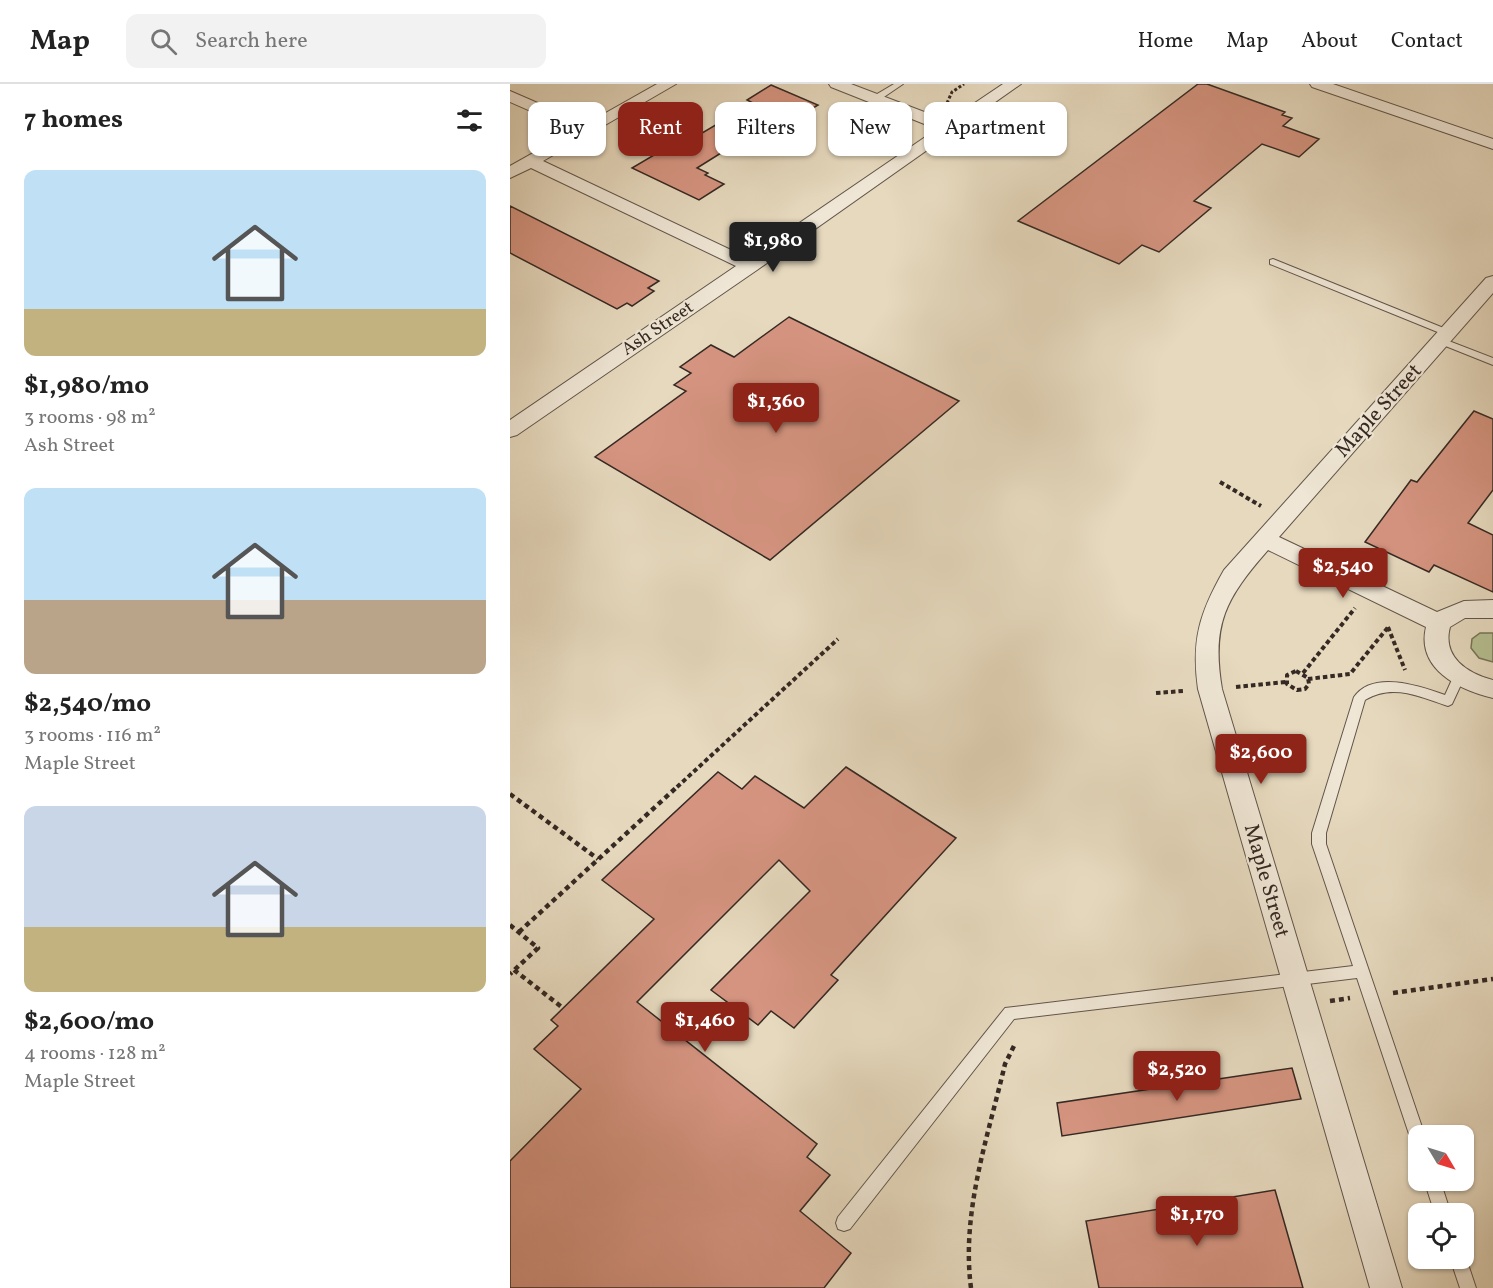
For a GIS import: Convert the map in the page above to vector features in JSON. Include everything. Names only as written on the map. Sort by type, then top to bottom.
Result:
[{"type":"street","points":[[606,119],[668,84]]},
{"type":"street","points":[[837,84],[875,99],[924,111]]},
{"type":"street","name":"Ash Street","points":[[980,102],[1013,84]]},
{"type":"street","points":[[1318,84],[1493,144]]},
{"type":"street","points":[[510,96],[528,104]]},
{"type":"street","name":"Ash Street","points":[[510,430],[751,266],[924,137]]},
{"type":"street","points":[[510,173],[539,156]]},
{"type":"street","points":[[530,161],[751,266]]},
{"type":"street","name":"Maple Street","points":[[1386,1288],[1214,700],[1206,665],[1206,644],[1217,602],[1232,576],[1493,282]]},
{"type":"street","points":[[1265,539],[1439,624]]},
{"type":"street","points":[[1493,609],[1472,608],[1457,612],[1439,624],[1435,640],[1438,653],[1446,666],[1475,684],[1493,688]]},
{"type":"lane","points":[[875,99],[898,84]]},
{"type":"lane","points":[[1273,262],[1445,337],[1493,362]]},
{"type":"lane","points":[[1414,1125],[1319,844],[1318,833],[1360,697],[1371,689],[1386,686],[1413,690],[1448,700],[1459,676]]},
{"type":"lane","points":[[844,1223],[1010,1013],[1363,970]]},
{"type":"lane","points":[[1462,1269],[1468,1288]]},
{"type":"path","points":[[948,102],[952,92],[964,84]]},
{"type":"path","points":[[1303,673],[1357,605]]},
{"type":"path","points":[[1308,680],[1350,674],[1387,626],[1396,622]]},
{"type":"path","points":[[1387,626],[1413,690]]},
{"type":"path","points":[[519,932],[838,639]]},
{"type":"path","points":[[1296,671],[1303,673],[1308,680],[1308,686],[1301,690],[1293,689],[1287,684],[1285,678],[1289,673],[1296,671]]},
{"type":"path","points":[[510,794],[598,859]]},
{"type":"path","points":[[510,925],[538,948],[512,972],[563,1008]]},
{"type":"path","points":[[1302,1005],[1493,979]]},
{"type":"path","points":[[971,1288],[967,1237],[974,1191],[1005,1064],[1032,1011]]},
{"type":"green space","points":[[1480,633],[1493,633],[1493,662],[1479,658],[1471,648],[1472,639]]},
{"type":"building","points":[[1198,84],[1207,84],[1285,112],[1282,115],[1292,118],[1283,126],[1319,139],[1299,157],[1262,144],[1194,201],[1211,208],[1159,252],[1142,245],[1119,264],[1018,221]]},
{"type":"building","points":[[771,85],[811,102],[751,102],[747,100]]},
{"type":"building","points":[[715,125],[716,156],[697,168],[708,173],[705,175],[724,184],[699,200],[632,168],[652,156],[703,156],[703,133]]},
{"type":"building","points":[[510,206],[659,281],[648,288],[654,291],[632,306],[627,303],[617,309],[510,253]]},
{"type":"building","points":[[789,317],[959,401],[770,560],[595,457],[686,391],[674,385],[691,373],[680,367],[711,345],[734,357]]},
{"type":"building","points":[[1474,411],[1493,419],[1493,490],[1468,523],[1493,535],[1493,592],[1434,565],[1429,572],[1365,542],[1411,480],[1417,482]]},
{"type":"building","points":[[846,767],[956,838],[831,975],[838,980],[794,1028],[771,1011],[758,1025],[711,990],[810,891],[779,860],[637,1002],[817,1144],[807,1157],[830,1175],[800,1211],[851,1253],[824,1288],[510,1288],[510,1161],[581,1089],[534,1049],[558,1026],[551,1020],[654,919],[602,880],[718,772],[742,789],[755,776],[804,808]]},
{"type":"building","points":[[1292,1068],[1301,1099],[1062,1136],[1057,1103]]},
{"type":"building","points":[[1275,1190],[1303,1288],[1099,1288],[1086,1221]]}]
